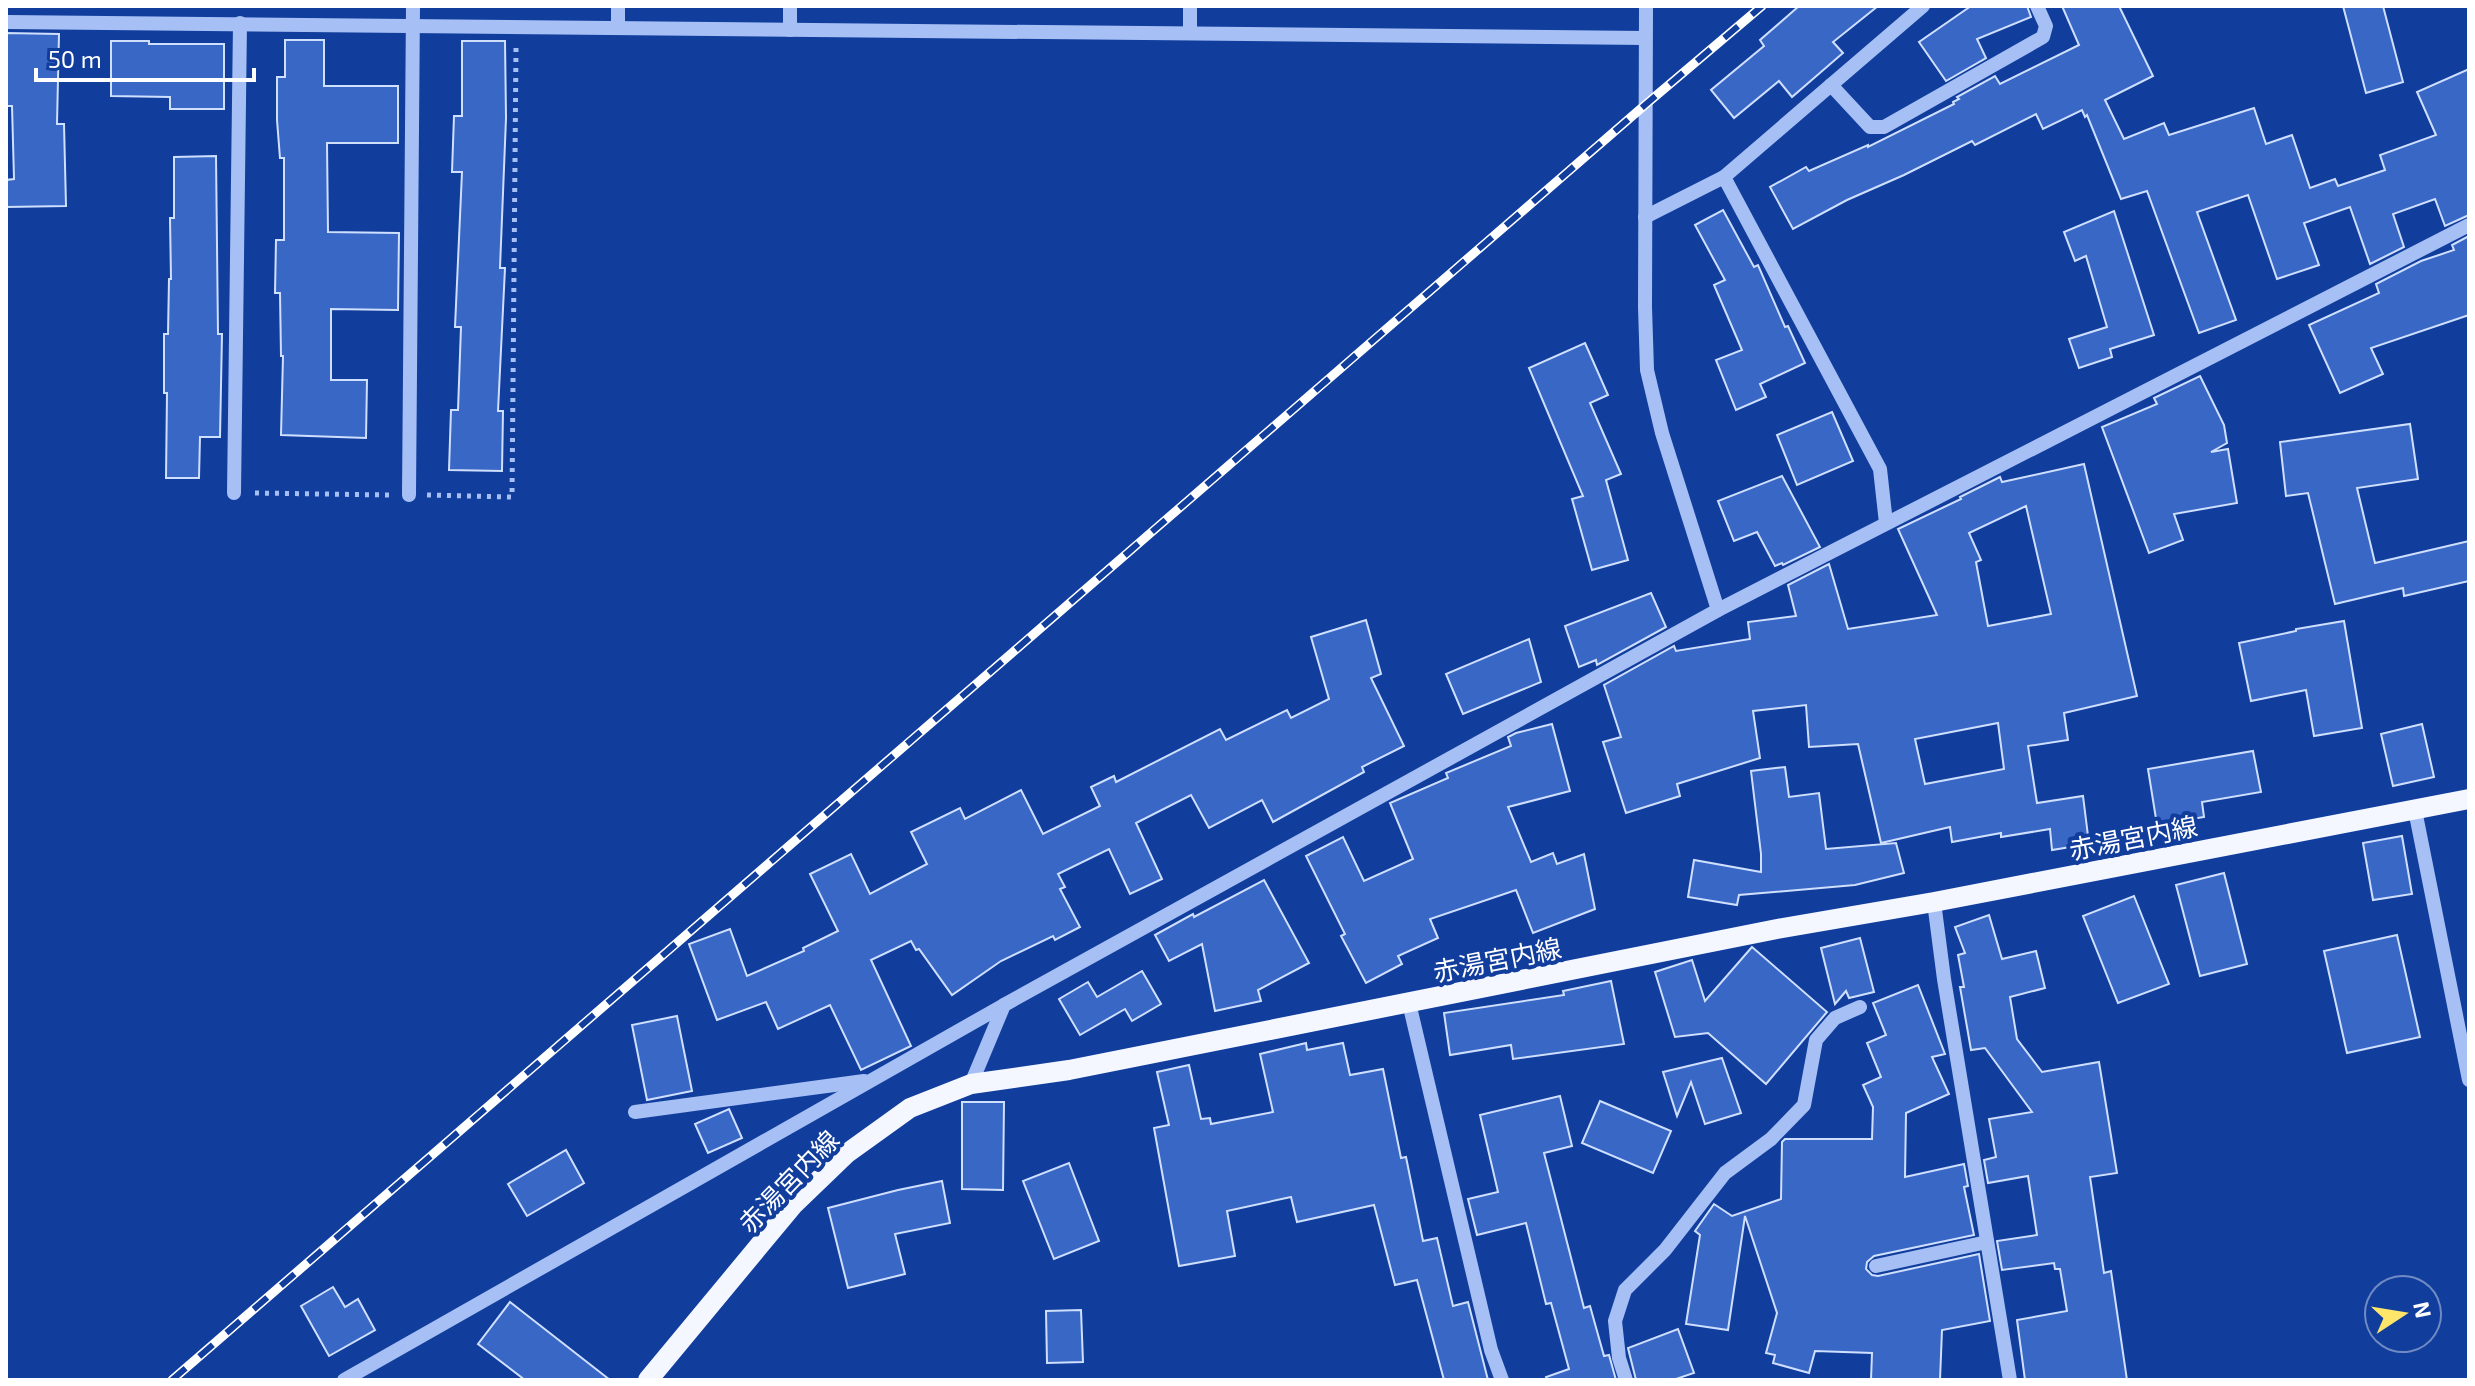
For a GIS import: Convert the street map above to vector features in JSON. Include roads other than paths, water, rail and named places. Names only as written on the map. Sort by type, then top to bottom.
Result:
[{"type":"main road","name":"赤湯宮内線","points":[[648,1380],[793,1205],[846,1154],[910,1108],[971,1084],[1069,1070],[1777,929],[1934,902],[2469,799]]},
{"type":"street","points":[[409,495],[413,6]]},
{"type":"street","points":[[618,6],[618,27]]},
{"type":"street","points":[[790,6],[790,30]]},
{"type":"street","points":[[1190,6],[1190,33]]},
{"type":"street","points":[[1646,6],[1647,370],[1662,433],[1718,610]]},
{"type":"street","points":[[1645,217],[1724,177],[1923,6]]},
{"type":"street","points":[[1831,85],[1870,127],[1884,127],[2043,37],[2046,26],[2037,6]]},
{"type":"street","points":[[6,22],[1645,38]]},
{"type":"street","points":[[234,493],[240,23]]},
{"type":"street","points":[[1724,177],[1880,469],[1886,523]]},
{"type":"street","points":[[344,1380],[1004,1005],[1718,610],[2469,225]]},
{"type":"street","points":[[2415,810],[2469,1080]]},
{"type":"street","points":[[1934,902],[2010,1380]]},
{"type":"street","points":[[1409,1003],[1491,1350],[1502,1380]]},
{"type":"street","points":[[971,1084],[1004,1005]]},
{"type":"street","points":[[1626,1380],[1619,1358],[1615,1321],[1625,1290],[1665,1250],[1725,1173],[1771,1139],[1804,1105],[1816,1040],[1835,1018],[1860,1007]]},
{"type":"street","points":[[635,1112],[872,1080]]},
{"type":"street","points":[[1876,1266],[1987,1242]]},
{"type":"railway","points":[[172,1380],[1762,6]]}]
